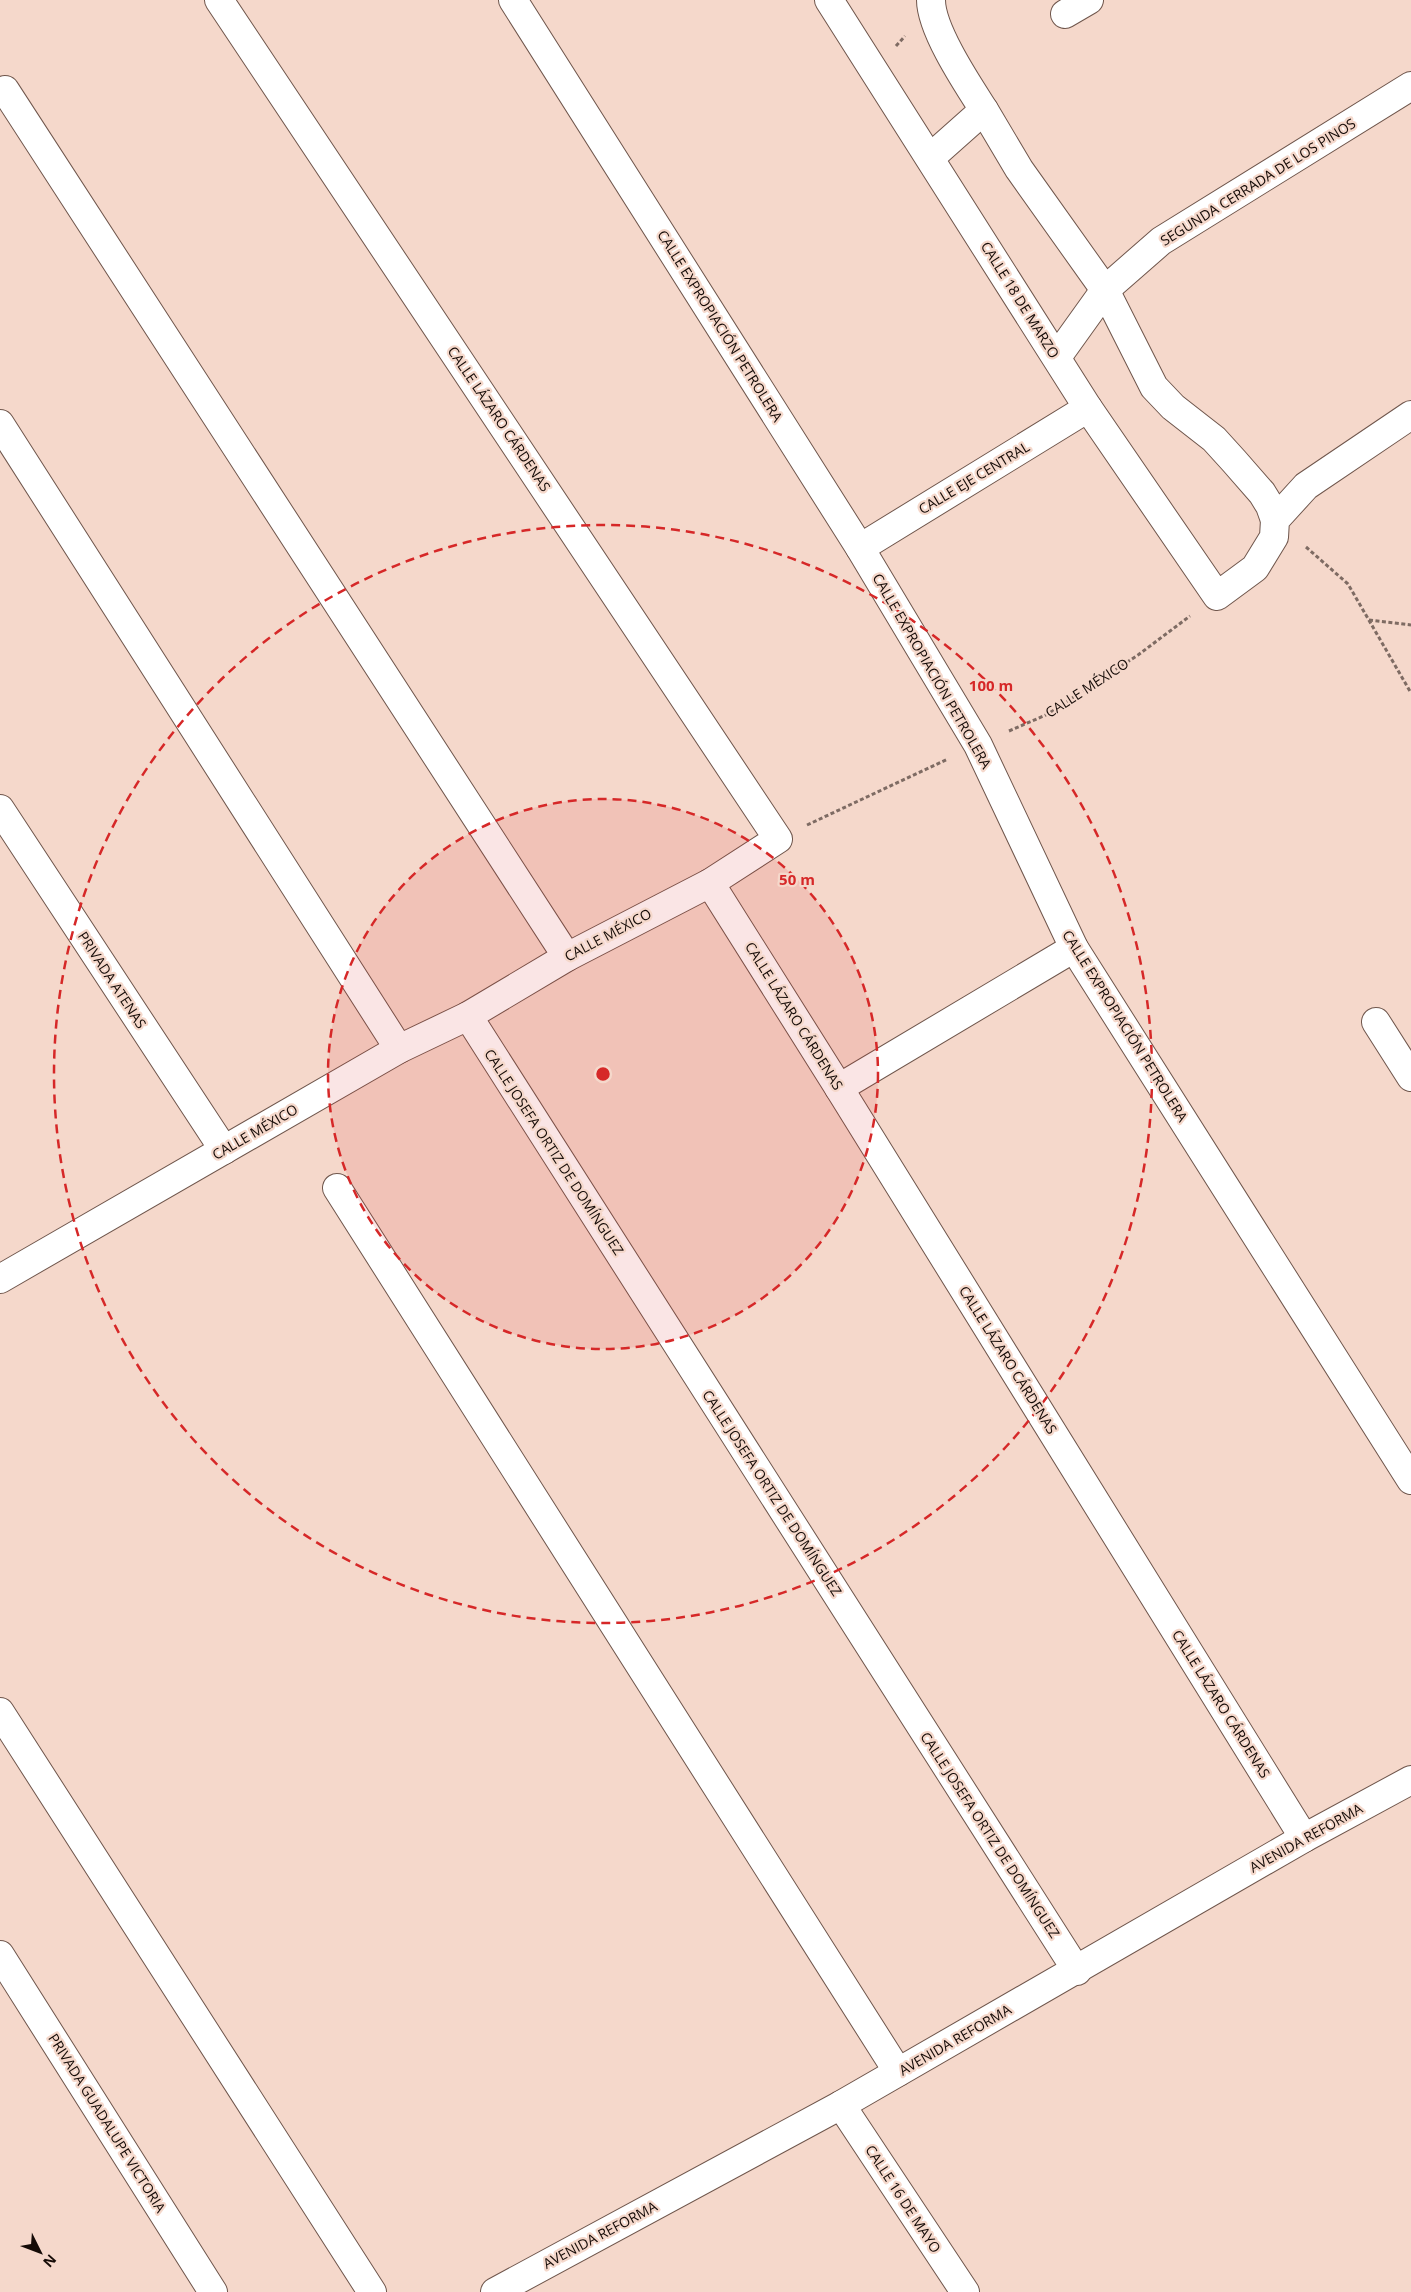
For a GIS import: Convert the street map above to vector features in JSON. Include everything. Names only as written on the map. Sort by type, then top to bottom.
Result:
[{"type":"street","name":"CALLE LÁZARO CÁRDENAS","points":[[219,0],[778,839]]},
{"type":"street","name":"CALLE EXPROPIACIÓN PETROLERA","points":[[513,0],[860,548],[978,745],[1074,948],[1411,1480]]},
{"type":"street","name":"CALLE 18 DE MARZO","points":[[829,0],[1088,408],[1217,596]]},
{"type":"street","points":[[1065,14],[1089,0]]},
{"type":"street","points":[[931,4],[941,35],[966,82],[1018,169],[1105,290],[1154,386],[1173,407],[1214,439],[1262,493],[1270,506],[1275,520],[1274,537],[1255,568],[1217,596]]},
{"type":"street","name":"SEGUNDA CERRADA DE LOS PINOS","points":[[1057,357],[1105,290],[1162,241],[1411,86]]},
{"type":"street","points":[[5,90],[567,957]]},
{"type":"street","points":[[930,158],[984,110]]},
{"type":"street","name":"CALLE EJE CENTRAL","points":[[860,548],[1088,408]]},
{"type":"street","points":[[1275,520],[1306,486],[1411,415]]},
{"type":"street","points":[[0,424],[399,1049]]},
{"type":"street","name":"PRIVADA ATENAS","points":[[0,809],[224,1150]]},
{"type":"street","name":"CALLE MÉXICO","points":[[0,1279],[399,1049],[468,1016],[567,957],[710,882],[778,839]]},
{"type":"street","name":"CALLE LÁZARO CÁRDENAS","points":[[710,882],[1304,1838]]},
{"type":"street","points":[[839,1088],[1074,948]]},
{"type":"street","name":"CALLE JOSEFA ORTIZ DE DOMÍNGUEZ","points":[[468,1016],[1077,1971]]},
{"type":"street","points":[[1376,1022],[1411,1076]]},
{"type":"street","points":[[337,1188],[898,2072]]},
{"type":"street","points":[[0,1712],[372,2292]]},
{"type":"street","name":"AVENIDA REFORMA","points":[[495,2292],[842,2105],[1077,1971],[1304,1838],[1411,1780]]},
{"type":"street","name":"PRIVADA GUADALUPE VICTORIA","points":[[0,1955],[213,2292]]},
{"type":"street","name":"CALLE 16 DE MAYO","points":[[842,2105],[965,2292]]},
{"type":"path","points":[[874,69],[931,4]]},
{"type":"path","points":[[1275,520],[1348,584],[1411,693]]},
{"type":"path","name":"CALLE MÉXICO","points":[[778,839],[1048,714],[1138,655],[1217,596]]},
{"type":"path","points":[[1369,620],[1411,625]]}]
